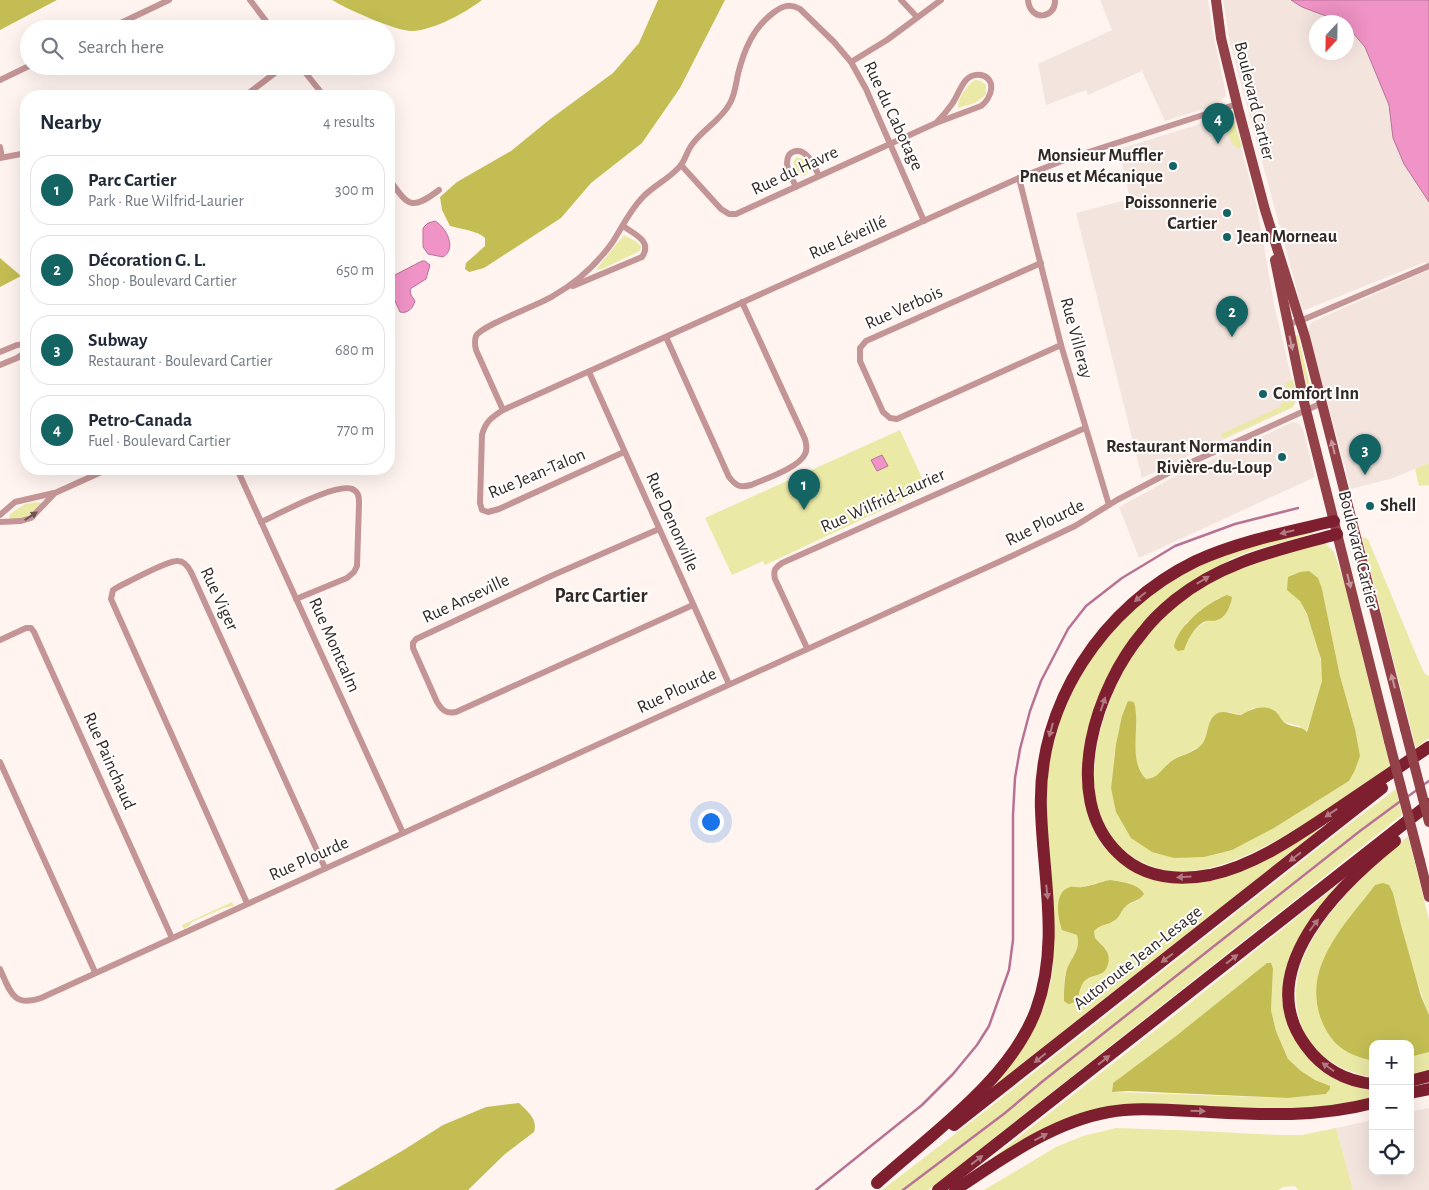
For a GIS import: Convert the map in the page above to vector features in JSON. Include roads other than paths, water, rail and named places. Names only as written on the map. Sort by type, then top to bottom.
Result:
[{"type":"highway","points":[[872,1187],[951,1118],[1006,1063],[1018,1047],[1036,1011],[1043,989],[1049,951],[1050,929],[1041,813],[1042,772],[1058,708],[1067,688],[1087,655],[1101,636],[1131,604],[1152,587],[1177,571],[1232,547],[1334,521]]},
{"type":"highway","points":[[1338,534],[1253,558],[1220,570],[1175,600],[1144,630],[1121,663],[1110,684],[1102,703],[1094,733],[1088,765],[1088,786],[1096,823],[1110,846],[1128,863],[1140,869],[1170,878],[1211,874],[1229,870],[1250,861],[1300,833],[1429,747]]},
{"type":"highway","name":"Autoroute Jean-Lesage","points":[[872,1187],[1000,1090],[1429,751]]},
{"type":"highway","points":[[938,1190],[1429,804]]},
{"type":"highway","points":[[1369,1083],[1341,1076],[1313,1055],[1300,1037],[1291,1018],[1288,999],[1289,978],[1301,946],[1327,907],[1361,871],[1429,812]]},
{"type":"highway","points":[[1414,1080],[1429,1076]]},
{"type":"highway","points":[[1414,1093],[1429,1089]]},
{"type":"highway","points":[[954,1190],[1027,1144],[1074,1121],[1110,1112],[1156,1109],[1301,1115],[1336,1111],[1369,1104]]},
{"type":"main road","name":"Boulevard Cartier","points":[[1216,0],[1221,38],[1265,210],[1300,322],[1322,403],[1429,822]]},
{"type":"main road","name":"Boulevard Cartier","points":[[1265,210],[1306,410],[1429,897]]},
{"type":"main road","points":[[1334,521],[1351,518]]},
{"type":"main road","points":[[1338,534],[1354,530]]},
{"type":"street","points":[[127,20],[169,0]]},
{"type":"street","points":[[250,0],[265,20]]},
{"type":"street","points":[[901,0],[917,17]]},
{"type":"street","points":[[851,62],[887,40],[941,0]]},
{"type":"street","points":[[1028,0],[1032,12],[1038,15],[1044,15],[1054,9],[1055,0]]},
{"type":"street","name":"Rue du Cabotage","points":[[503,410],[474,345],[476,336],[479,332],[541,303],[564,289],[597,262],[640,199],[681,165],[693,142],[731,103],[745,52],[753,35],[764,20],[783,6],[793,5],[800,9],[834,42],[851,62],[866,89],[924,221]]},
{"type":"street","points":[[0,80],[20,70]]},
{"type":"street","points":[[252,90],[272,75]]},
{"type":"street","points":[[307,75],[319,90]]},
{"type":"street","name":"Rue du Havre","points":[[681,165],[721,209],[729,214],[736,214],[936,122],[970,111],[987,102],[992,89],[990,83],[980,75],[966,80],[946,113],[936,122]]},
{"type":"street","name":"Rue Léveillé","points":[[484,427],[491,418],[503,410],[1019,178],[1067,159],[1238,104]]},
{"type":"street","points":[[0,147],[1,158],[20,154]]},
{"type":"street","points":[[796,187],[787,163],[788,157],[792,153],[798,151],[810,158],[819,176]]},
{"type":"street","name":"Rue Villeray","points":[[1019,178],[1061,344],[1109,505]]},
{"type":"street","points":[[395,188],[405,200],[413,204],[422,202],[439,190]]},
{"type":"street","name":"Rue du Cabotage","points":[[564,289],[642,257],[647,248],[645,242],[623,226]]},
{"type":"street","name":"Rue Verbois","points":[[1041,263],[866,341],[860,348],[860,361],[883,412],[890,418],[897,419],[1061,344]]},
{"type":"street","points":[[1287,324],[1300,322],[1429,266]]},
{"type":"street","points":[[666,336],[729,477],[734,484],[743,488],[760,481],[800,462],[807,448],[805,439],[742,302]]},
{"type":"street","points":[[0,352],[20,345]]},
{"type":"street","points":[[0,365],[20,356]]},
{"type":"street","name":"Rue Denonville","points":[[589,372],[729,684]]},
{"type":"street","name":"Rue Plourde","points":[[0,969],[14,996],[21,1002],[30,1002],[41,998],[1067,530],[1172,471],[1322,403]]},
{"type":"street","name":"Rue Jean-Talon","points":[[484,427],[482,435],[480,503],[482,510],[488,512],[499,509],[624,452]]},
{"type":"street","name":"Rue Wilfrid-Laurier","points":[[807,648],[775,579],[775,568],[850,532],[1085,428]]},
{"type":"street","points":[[0,515],[10,506],[21,500],[55,493],[95,475]]},
{"type":"street","name":"Rue Montcalm","points":[[240,475],[403,833]]},
{"type":"street","points":[[261,522],[332,489],[349,487],[358,494],[360,504],[357,566],[347,578],[296,599]]},
{"type":"street","points":[[0,522],[21,521],[31,518],[55,493]]},
{"type":"street","name":"Rue Anseville","points":[[659,529],[551,576],[416,639],[413,643],[413,648],[437,702],[441,709],[451,713],[456,712],[693,605]]},
{"type":"street","name":"Rue Viger","points":[[247,903],[111,599],[113,590],[167,564],[181,561],[187,565],[191,572],[325,868]]},
{"type":"street","name":"Rue Painchaud","points":[[0,640],[26,628],[31,628],[34,632],[172,938]]},
{"type":"street","points":[[0,762],[95,972]]},
{"type":"waterway","points":[[816,1190],[922,1105],[953,1074],[977,1045],[989,1026],[1009,970],[1013,940],[1013,815],[1015,778],[1020,749],[1030,711],[1041,681],[1068,629],[1086,606],[1122,578],[1175,546],[1235,524],[1298,508]]},
{"type":"waterway","points":[[1423,785],[1429,781]]},
{"type":"waterway","points":[[1407,797],[1417,790]]},
{"type":"waterway","points":[[903,1190],[1005,1113],[1360,831],[1402,800]]},
{"type":"place","name":"Petro-Canada","points":[[1218,144]]},
{"type":"place","name":"Monsieur Muffler Pneus et Mécanique","points":[[1173,166]]},
{"type":"place","name":"Poissonnerie Cartier","points":[[1227,213]]},
{"type":"place","name":"Jean Morneau","points":[[1227,237]]},
{"type":"place","name":"Décoration G. L.","points":[[1232,337]]},
{"type":"place","name":"Comfort Inn","points":[[1263,394]]},
{"type":"place","name":"Restaurant Normandin Rivière-du-Loup","points":[[1282,457]]},
{"type":"place","name":"Subway","points":[[1365,475]]},
{"type":"place","name":"Shell","points":[[1370,506]]},
{"type":"place","name":"Parc Cartier","points":[[804,510]]},
{"type":"district","name":"Parc Cartier","points":[[601,596]]}]
